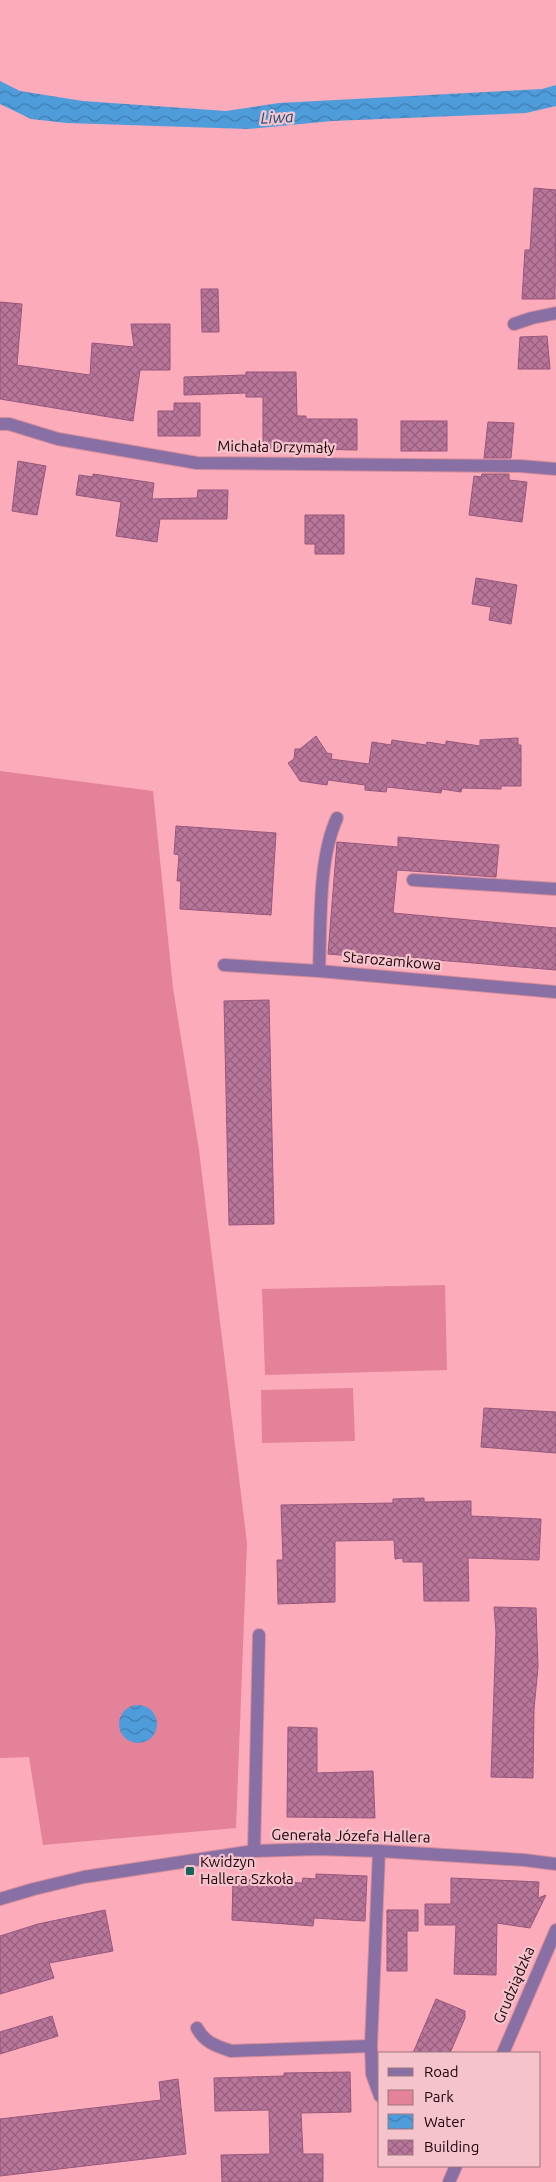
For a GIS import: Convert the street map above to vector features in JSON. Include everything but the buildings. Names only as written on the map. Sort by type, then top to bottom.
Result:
[{"type":"street","points":[[514,324],[556,313]]},
{"type":"street","name":"Michała Drzymały","points":[[0,424],[9,424],[58,439],[197,463],[520,466],[556,469]]},
{"type":"street","points":[[318,971],[325,860],[329,834],[336,818]]},
{"type":"street","points":[[413,880],[556,889]]},
{"type":"street","name":"Starozamkowa","points":[[224,965],[318,971],[556,992]]},
{"type":"street","points":[[254,1851],[259,1635]]},
{"type":"street","name":"Generała Józefa Hallera","points":[[0,1900],[34,1889],[84,1877],[254,1851],[317,1849],[379,1851],[556,1864]]},
{"type":"street","points":[[378,2090],[372,2074],[371,2046],[379,1851]]},
{"type":"street","name":"Grudziądzka","points":[[503,2052],[556,1930]]},
{"type":"street","points":[[197,2028],[201,2037],[210,2044],[231,2051],[371,2046]]},
{"type":"street","points":[[449,2182],[456,2167]]},
{"type":"green space","points":[[0,771],[153,791],[173,988],[199,1150],[247,1543],[236,1828],[43,1845],[29,1757],[0,1758]]},
{"type":"green space","points":[[445,1285],[447,1370],[265,1375],[262,1289]]},
{"type":"green space","points":[[353,1388],[355,1441],[262,1443],[261,1390]]},
{"type":"water","name":"Liwa","points":[[0,81],[20,91],[83,101],[226,111],[279,103],[542,89],[556,85],[556,106],[526,113],[332,121],[248,129],[67,123],[31,119],[0,104]]},
{"type":"water","points":[[138,1705],[151,1711],[157,1724],[151,1737],[138,1743],[125,1737],[119,1724],[125,1711]]},
{"type":"place","name":"Kwidzyn Hallera Szkoła","points":[[190,1871]]}]
